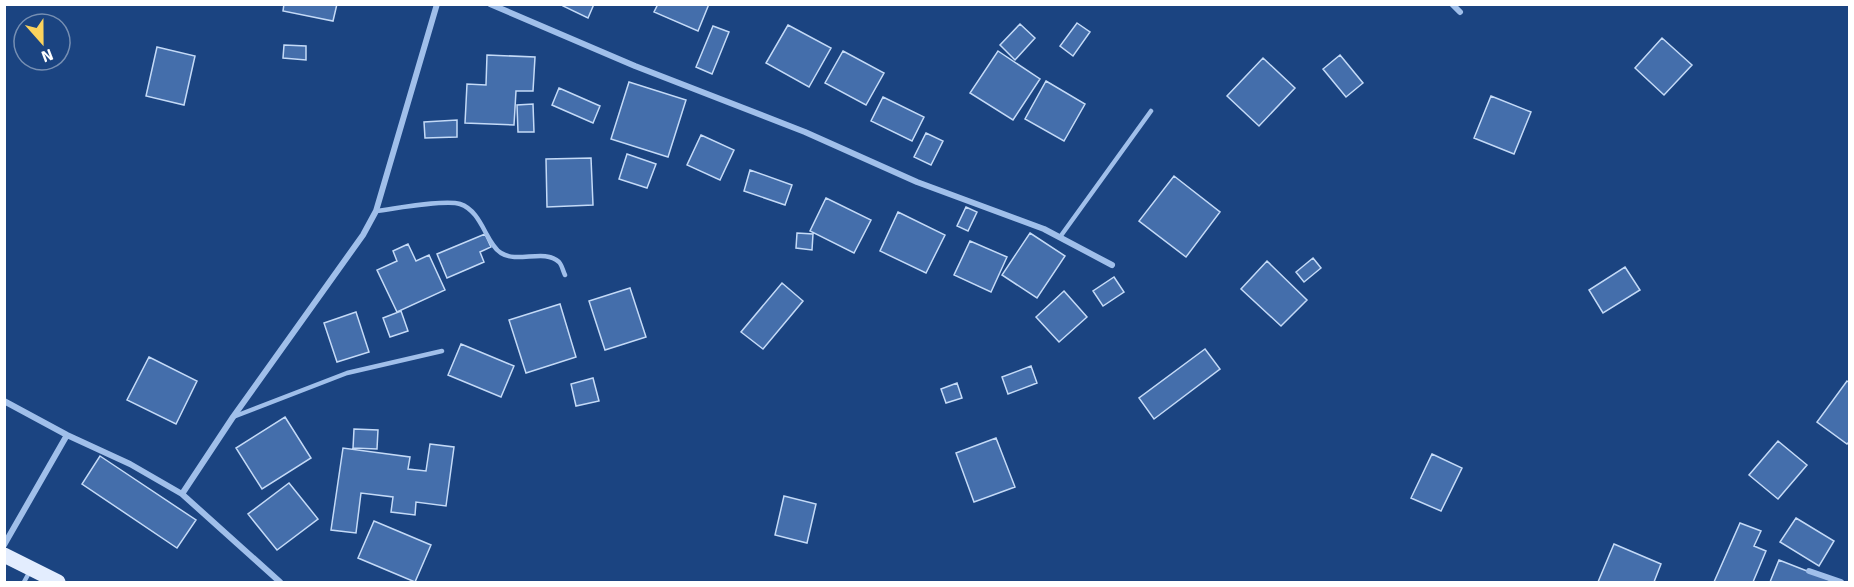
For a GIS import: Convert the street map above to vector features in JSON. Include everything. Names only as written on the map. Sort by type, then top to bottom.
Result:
[{"type":"main road","points":[[4,555],[28,576],[58,582]]},
{"type":"street","points":[[182,494],[233,417],[363,235],[376,211],[437,4]]},
{"type":"street","points":[[490,4],[635,66],[805,132],[917,182],[1044,229],[1112,265]]},
{"type":"street","points":[[1452,4],[1460,12]]},
{"type":"street","points":[[4,401],[130,464],[182,494],[280,582]]},
{"type":"street","points":[[4,545],[68,435]]},
{"type":"street","points":[[1809,571],[1841,582]]},
{"type":"lane","points":[[1060,237],[1151,111]]},
{"type":"lane","points":[[376,211],[446,203],[461,204],[474,214],[499,252],[511,258],[549,256],[560,263],[565,275]]},
{"type":"lane","points":[[233,417],[347,372],[442,351]]},
{"type":"building","points":[[284,4],[337,4],[333,21],[283,11]]},
{"type":"building","points":[[564,4],[594,4],[588,18],[563,6]]},
{"type":"building","points":[[658,4],[709,4],[698,31],[654,12]]},
{"type":"building","points":[[1077,23],[1090,32],[1073,56],[1060,46]]},
{"type":"building","points":[[1020,24],[1035,38],[1015,60],[1000,45]]},
{"type":"building","points":[[788,25],[831,48],[809,87],[766,63]]},
{"type":"building","points":[[713,26],[729,32],[712,74],[696,67]]},
{"type":"building","points":[[1662,38],[1692,65],[1664,95],[1635,68]]},
{"type":"building","points":[[284,45],[306,46],[306,60],[283,58]]},
{"type":"building","points":[[157,47],[195,56],[184,105],[146,96]]},
{"type":"building","points":[[843,51],[884,73],[866,105],[825,83]]},
{"type":"building","points":[[998,51],[1040,79],[1013,120],[970,93]]},
{"type":"building","points":[[487,55],[535,57],[533,91],[516,91],[514,125],[465,123],[467,84],[486,85]]},
{"type":"building","points":[[1340,55],[1363,83],[1346,97],[1323,69]]},
{"type":"building","points":[[1263,58],[1295,88],[1259,126],[1227,96]]},
{"type":"building","points":[[1046,81],[1085,104],[1064,141],[1025,119]]},
{"type":"building","points":[[629,82],[686,100],[668,157],[611,139]]},
{"type":"building","points":[[559,88],[600,106],[593,123],[552,105]]},
{"type":"building","points":[[1491,96],[1531,112],[1514,154],[1474,138]]},
{"type":"building","points":[[883,97],[924,117],[912,141],[871,121]]},
{"type":"building","points":[[533,104],[534,132],[518,132],[517,105]]},
{"type":"building","points":[[457,120],[457,137],[425,138],[424,122]]},
{"type":"building","points":[[926,133],[943,141],[931,165],[914,157]]},
{"type":"building","points":[[701,135],[734,150],[720,180],[687,165]]},
{"type":"building","points":[[627,154],[656,164],[647,188],[619,179]]},
{"type":"building","points":[[591,158],[593,205],[547,207],[546,159]]},
{"type":"building","points":[[750,170],[792,185],[785,205],[744,191]]},
{"type":"building","points":[[1174,176],[1220,212],[1186,257],[1139,221]]},
{"type":"building","points":[[826,198],[871,220],[854,253],[810,231]]},
{"type":"building","points":[[966,207],[977,212],[968,231],[957,226]]},
{"type":"building","points":[[898,212],[945,235],[926,273],[880,251]]},
{"type":"building","points":[[797,233],[813,234],[812,250],[796,248]]},
{"type":"building","points":[[1030,233],[1065,256],[1037,298],[1002,275]]},
{"type":"building","points":[[485,234],[491,247],[480,252],[484,262],[447,278],[437,254]]},
{"type":"building","points":[[970,241],[1007,257],[991,292],[954,275]]},
{"type":"building","points":[[408,244],[416,261],[429,255],[445,290],[397,312],[377,270],[397,261],[393,251]]},
{"type":"building","points":[[1313,258],[1321,268],[1304,282],[1296,272]]},
{"type":"building","points":[[1267,261],[1307,300],[1281,326],[1241,289]]},
{"type":"building","points":[[1625,267],[1640,290],[1603,313],[1589,290]]},
{"type":"building","points":[[1114,277],[1124,292],[1103,306],[1093,291]]},
{"type":"building","points":[[782,283],[803,301],[763,349],[741,332]]},
{"type":"building","points":[[630,288],[646,337],[605,350],[589,301]]},
{"type":"building","points":[[1064,291],[1087,317],[1059,342],[1036,317]]},
{"type":"building","points":[[560,304],[576,357],[526,373],[509,320]]},
{"type":"building","points":[[401,311],[408,331],[390,337],[383,318]]},
{"type":"building","points":[[356,312],[369,352],[337,362],[324,323]]},
{"type":"building","points":[[461,344],[514,366],[501,397],[448,375]]},
{"type":"building","points":[[1205,349],[1220,369],[1154,419],[1139,398]]},
{"type":"building","points":[[149,357],[197,381],[176,424],[127,400]]},
{"type":"building","points":[[1031,366],[1037,383],[1008,394],[1002,377]]},
{"type":"building","points":[[593,378],[599,401],[576,406],[571,384]]},
{"type":"building","points":[[1847,381],[1850,383],[1850,441],[1847,444],[1817,422]]},
{"type":"building","points":[[957,383],[962,398],[946,403],[941,389]]},
{"type":"building","points":[[285,417],[311,458],[262,489],[236,448]]},
{"type":"building","points":[[354,429],[378,430],[377,449],[353,448]]},
{"type":"building","points":[[996,438],[1015,487],[974,502],[956,453]]},
{"type":"building","points":[[1778,441],[1807,465],[1778,499],[1749,475]]},
{"type":"building","points":[[430,444],[454,447],[446,506],[416,502],[415,515],[391,512],[393,497],[361,493],[356,533],[331,530],[343,448],[410,457],[408,469],[426,471]]},
{"type":"building","points":[[1432,454],[1462,468],[1441,511],[1411,498]]},
{"type":"building","points":[[100,456],[196,520],[177,548],[82,484]]},
{"type":"building","points":[[289,483],[318,519],[277,550],[248,514]]},
{"type":"building","points":[[784,496],[816,504],[807,543],[775,535]]},
{"type":"building","points":[[1796,518],[1834,541],[1819,566],[1780,542]]},
{"type":"building","points":[[374,521],[431,545],[415,582],[358,558]]},
{"type":"building","points":[[1740,523],[1761,531],[1754,546],[1766,551],[1753,582],[1714,582]]},
{"type":"building","points":[[1614,544],[1661,564],[1654,582],[1598,582]]},
{"type":"building","points":[[1779,560],[1835,582],[1770,582]]}]
